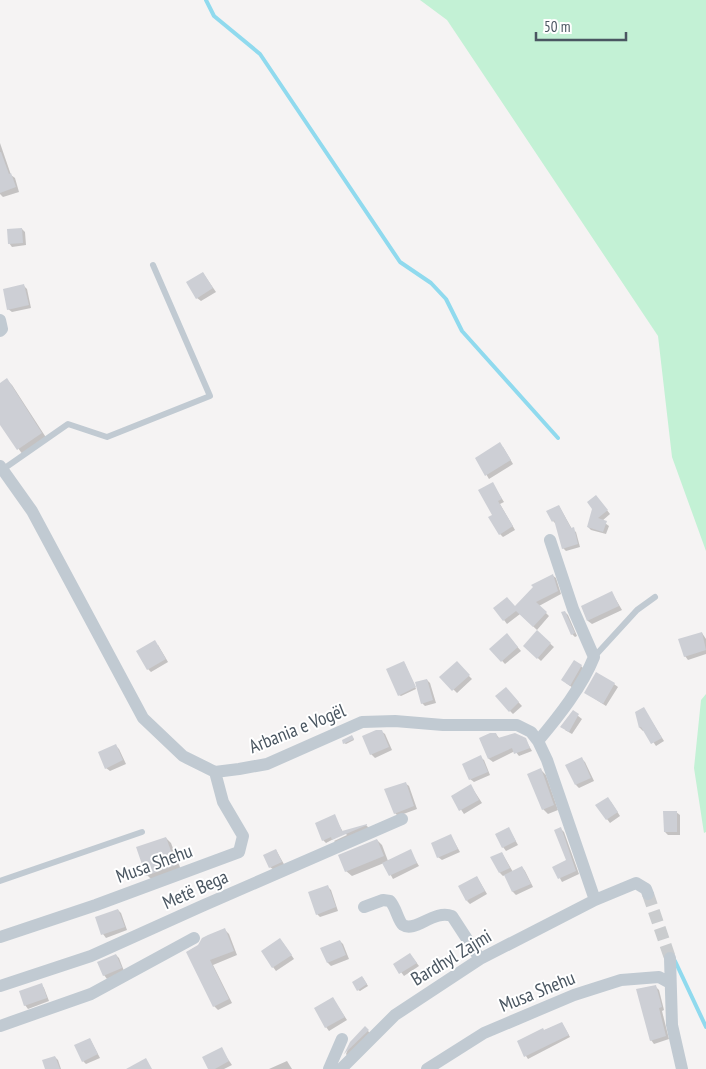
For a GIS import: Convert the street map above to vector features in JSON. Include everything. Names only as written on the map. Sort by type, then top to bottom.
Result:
[{"type":"street","points":[[0,320],[2,329],[0,331]]},
{"type":"street","points":[[1,468],[32,511],[144,718],[183,756],[215,772]]},
{"type":"street","points":[[538,741],[588,670],[594,657],[573,609],[550,540]]},
{"type":"street","name":"Arbania e Vogël","points":[[215,772],[267,764],[362,722],[395,721],[517,725],[530,732],[538,741],[547,760],[595,900]]},
{"type":"street","name":"Musa Shehu","points":[[0,937],[96,905],[239,852],[243,836],[223,802],[215,772]]},
{"type":"street","name":"Metë Bega","points":[[0,986],[91,956],[402,819]]},
{"type":"street","points":[[595,900],[636,883],[646,889],[648,894]]},
{"type":"street","points":[[364,907],[383,900],[390,901],[395,906],[401,923],[412,927],[438,914],[446,913],[452,916],[480,958]]},
{"type":"street","name":"Bardhyl Zajmi","points":[[341,1069],[395,1015],[480,958],[595,900]]},
{"type":"street","points":[[0,1026],[91,994],[194,938]]},
{"type":"street","points":[[670,958],[672,1025],[682,1069]]},
{"type":"street","name":"Musa Shehu","points":[[427,1069],[484,1033],[574,995],[621,980],[659,977],[670,983]]},
{"type":"street","points":[[329,1069],[342,1039]]},
{"type":"lane","points":[[1,468],[68,424],[107,437],[210,396],[153,265]]},
{"type":"lane","points":[[594,657],[637,610],[655,597]]},
{"type":"lane","points":[[0,881],[142,832]]},
{"type":"green space","points":[[420,0],[706,0],[706,551],[672,457],[658,336],[447,20]]},
{"type":"green space","points":[[706,694],[706,832],[704,833],[694,768],[701,700]]},
{"type":"building","points":[[0,152],[16,187],[0,193]]},
{"type":"building","points":[[22,228],[23,243],[8,244],[7,229]]},
{"type":"building","points":[[203,272],[213,288],[196,299],[186,282]]},
{"type":"building","points":[[24,284],[29,305],[7,310],[3,289]]},
{"type":"building","points":[[7,378],[42,433],[17,450],[0,425],[0,383]]},
{"type":"building","points":[[500,442],[511,460],[485,476],[475,458]]},
{"type":"building","points":[[493,482],[502,499],[498,501],[513,526],[499,535],[488,517],[492,515],[478,490]]},
{"type":"building","points":[[596,495],[608,510],[598,518],[607,521],[603,532],[587,527],[592,509],[587,502]]},
{"type":"building","points":[[559,505],[571,528],[574,527],[578,544],[562,549],[554,520],[552,522],[546,511]]},
{"type":"building","points":[[553,574],[558,591],[536,602],[547,612],[533,627],[516,611],[503,621],[493,608],[507,597],[515,606],[533,587],[531,585]]},
{"type":"building","points":[[612,591],[619,606],[587,621],[581,606]]},
{"type":"building","points":[[565,611],[575,633],[571,635],[561,612]]},
{"type":"building","points":[[537,630],[551,643],[537,659],[523,646]]},
{"type":"building","points":[[702,632],[706,650],[684,657],[678,639]]},
{"type":"building","points":[[507,633],[518,647],[501,662],[489,649]]},
{"type":"building","points":[[155,640],[166,659],[147,670],[136,651]]},
{"type":"building","points":[[574,660],[582,665],[570,686],[561,680]]},
{"type":"building","points":[[404,661],[416,687],[398,696],[386,669]]},
{"type":"building","points":[[457,661],[470,675],[452,691],[439,677]]},
{"type":"building","points":[[596,672],[615,683],[603,704],[584,693]]},
{"type":"building","points":[[427,679],[433,700],[421,704],[415,682]]},
{"type":"building","points":[[506,687],[519,702],[509,712],[495,696]]},
{"type":"building","points":[[644,707],[662,738],[651,744],[641,727],[639,728],[635,712]]},
{"type":"building","points":[[573,710],[579,714],[569,732],[560,727]]},
{"type":"building","points":[[376,730],[382,730],[389,747],[370,755],[362,736]]},
{"type":"building","points":[[490,733],[496,733],[498,738],[515,733],[526,738],[530,748],[514,754],[512,748],[488,759],[479,738]]},
{"type":"building","points":[[352,735],[354,739],[343,744],[342,740]]},
{"type":"building","points":[[116,744],[123,760],[105,769],[98,752]]},
{"type":"building","points":[[481,755],[488,772],[469,780],[462,764]]},
{"type":"building","points":[[582,757],[591,778],[575,785],[565,765]]},
{"type":"building","points":[[541,768],[554,805],[542,810],[527,774]]},
{"type":"building","points":[[406,782],[414,806],[394,814],[384,789]]},
{"type":"building","points":[[471,784],[479,800],[459,811],[451,796]]},
{"type":"building","points":[[608,797],[618,812],[606,820],[595,805]]},
{"type":"building","points":[[663,811],[677,811],[677,832],[664,832]]},
{"type":"building","points":[[335,814],[342,831],[367,825],[332,840],[331,837],[322,841],[315,823]]},
{"type":"building","points":[[509,827],[516,841],[502,848],[495,834]]},
{"type":"building","points":[[561,827],[576,871],[558,879],[552,867],[566,860],[554,830]]},
{"type":"building","points":[[451,834],[458,849],[437,858],[431,843]]},
{"type":"building","points":[[166,837],[176,865],[146,876],[136,847]]},
{"type":"building","points":[[377,839],[384,856],[345,872],[338,855]]},
{"type":"building","points":[[276,849],[282,862],[269,868],[263,855]]},
{"type":"building","points":[[411,849],[417,863],[389,876],[382,863]]},
{"type":"building","points":[[502,852],[510,868],[499,873],[490,857]]},
{"type":"building","points":[[522,866],[531,884],[512,892],[504,875]]},
{"type":"building","points":[[477,876],[485,891],[466,901],[458,886]]},
{"type":"building","points":[[328,885],[336,907],[316,915],[308,892]]},
{"type":"building","points":[[118,909],[125,927],[101,935],[95,917]]},
{"type":"building","points":[[225,928],[234,951],[210,960],[229,999],[213,1007],[186,952],[198,945],[202,938]]},
{"type":"building","points":[[280,938],[292,955],[272,968],[261,951]]},
{"type":"building","points":[[340,940],[346,955],[327,963],[320,948]]},
{"type":"building","points":[[410,953],[417,963],[399,974],[393,964]]},
{"type":"building","points":[[116,954],[122,968],[103,976],[97,962]]},
{"type":"building","points":[[362,976],[367,984],[357,991],[352,982]]},
{"type":"building","points":[[42,983],[47,998],[24,1006],[19,991]]},
{"type":"building","points":[[656,985],[662,1007],[659,1008],[666,1036],[650,1041],[636,989]]},
{"type":"building","points":[[333,997],[345,1017],[325,1028],[314,1008]]},
{"type":"building","points":[[562,1022],[569,1035],[524,1057],[517,1041],[543,1028],[544,1030]]},
{"type":"building","points":[[365,1026],[369,1030],[344,1054],[350,1042]]},
{"type":"building","points":[[90,1038],[98,1054],[82,1062],[74,1045]]},
{"type":"building","points":[[222,1047],[229,1061],[215,1069],[208,1069],[202,1057]]},
{"type":"building","points":[[55,1056],[60,1069],[45,1069],[42,1060]]},
{"type":"building","points":[[146,1058],[152,1069],[126,1069]]},
{"type":"waterway","points":[[206,0],[214,16],[260,54],[400,262],[431,283],[446,299],[462,331],[558,438]]},
{"type":"waterway","points":[[675,961],[706,1027]]},
{"type":"tunnel","points":[[648,894],[670,958]]}]
